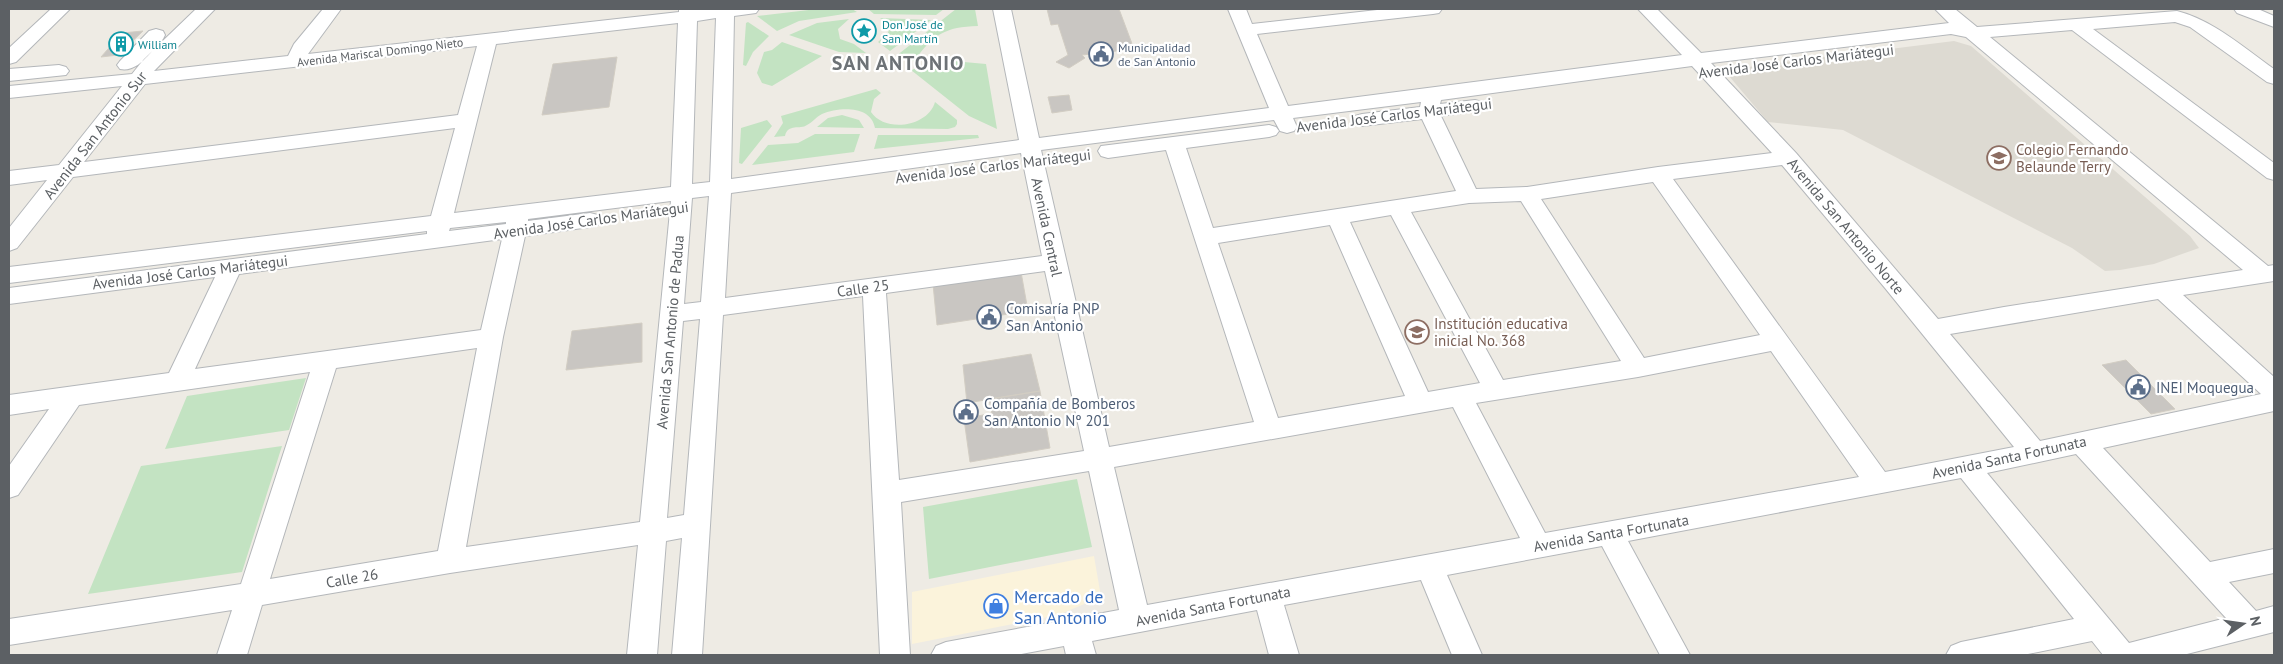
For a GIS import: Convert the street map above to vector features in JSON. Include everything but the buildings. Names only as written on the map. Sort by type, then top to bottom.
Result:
[{"type":"street","points":[[9,58],[61,9]]},
{"type":"street","points":[[133,72],[181,9]]},
{"type":"street","name":"Avenida San Antonio Sur","points":[[9,243],[67,172],[133,72],[151,63],[206,9]]},
{"type":"street","points":[[298,55],[332,9]]},
{"type":"street","name":"Avenida Mariscal Domingo Nieto","points":[[151,63],[298,55],[647,9]]},
{"type":"street","name":"Avenida Mariscal Domingo Nieto","points":[[9,92],[133,72],[298,55],[488,39],[688,13],[750,9]]},
{"type":"street","name":"Avenida Central","points":[[1002,9],[1054,262],[1136,620]]},
{"type":"street","points":[[1237,9],[1285,120]]},
{"type":"street","points":[[1245,30],[1433,9]]},
{"type":"street","name":"Avenida San Antonio Norte","points":[[1647,9],[1703,65],[1789,158],[2034,453]]},
{"type":"street","points":[[1944,9],[2269,274]]},
{"type":"street","points":[[2242,9],[2274,22]]},
{"type":"street","points":[[687,655],[720,195],[725,10]]},
{"type":"street","name":"Avenida San Antonio de Padua","points":[[642,655],[681,200],[688,13]]},
{"type":"street","name":"Avenida José Carlos Mariátegui","points":[[9,275],[438,231],[1285,120],[1430,104],[1703,65],[1965,39],[1975,33],[2075,24],[2141,14],[2177,16],[2187,19],[2207,30],[2274,78]]},
{"type":"street","points":[[2075,24],[2274,173]]},
{"type":"street","points":[[438,231],[488,39]]},
{"type":"street","name":"Avenida Mariscal Domingo Nieto","points":[[9,75],[133,72]]},
{"type":"street","points":[[1430,104],[1470,196]]},
{"type":"street","points":[[9,178],[468,120]]},
{"type":"street","name":"Avenida José Carlos Mariátegui","points":[[1032,153],[1174,143],[1285,120]]},
{"type":"street","points":[[1174,143],[1270,430]]},
{"type":"street","points":[[1206,237],[1470,196],[1527,194],[1658,174],[1789,158]]},
{"type":"street","points":[[1658,174],[1880,484]]},
{"type":"street","points":[[1527,194],[1638,368]]},
{"type":"street","points":[[1397,207],[1496,390]]},
{"type":"street","points":[[1337,216],[1421,403]]},
{"type":"street","points":[[450,561],[492,337],[517,221]]},
{"type":"street","name":"Avenida José Carlos Mariátegui","points":[[9,296],[231,267],[438,231]]},
{"type":"street","name":"Calle 25","points":[[671,314],[1054,262]]},
{"type":"street","points":[[177,382],[231,267]]},
{"type":"street","points":[[1932,329],[2004,315],[2269,274]]},
{"type":"street","points":[[874,286],[895,655]]},
{"type":"street","points":[[2164,291],[2274,391]]},
{"type":"street","points":[[9,405],[70,398],[492,337]]},
{"type":"street","points":[[887,493],[1099,460],[1460,396],[1638,368],[1778,341]]},
{"type":"street","points":[[232,655],[326,361]]},
{"type":"street","points":[[1460,396],[1538,546]]},
{"type":"street","points":[[9,487],[70,398]]},
{"type":"street","name":"Avenida Santa Fortunata","points":[[946,655],[1078,643],[1136,620],[1880,484],[2274,401]]},
{"type":"street","points":[[2081,442],[2205,575],[2263,622]]},
{"type":"street","points":[[1967,467],[2121,655]]},
{"type":"street","name":"Calle 26","points":[[9,632],[251,595],[450,561],[696,525]]},
{"type":"street","points":[[1609,533],[1675,655]]},
{"type":"street","points":[[2205,575],[2274,561]]},
{"type":"street","points":[[1430,567],[1467,655]]},
{"type":"street","points":[[1266,596],[1284,655]]},
{"type":"street","points":[[2132,655],[2263,622]]},
{"type":"street","points":[[1961,655],[2096,626]]},
{"type":"shaded area","name":"Colegio Fernando Belaunde Terry","points":[[1954,41],[1971,46],[2190,236],[2199,248],[2154,264],[2105,271],[2072,248],[1843,130],[1768,122],[1729,76],[1739,75],[1741,68],[1847,54],[1857,57],[1873,55],[1874,51]]},
{"type":"shaded area","name":"Mercado de San Antonio","points":[[1094,556],[1101,597],[1058,615],[912,644],[912,592]]},
{"type":"green space","points":[[817,9],[852,9],[857,12],[799,21],[777,31],[757,16]]},
{"type":"green space","points":[[868,9],[944,9],[936,15],[874,14]]},
{"type":"green space","points":[[956,9],[975,9],[978,26],[957,28],[941,34],[928,44],[914,61],[896,56]]},
{"type":"green space","points":[[880,18],[931,20],[890,51],[878,42],[888,33],[890,26]]},
{"type":"green space","points":[[849,19],[838,29],[840,39],[854,44],[866,53],[839,52],[789,35],[817,23]]},
{"type":"green space","points":[[748,22],[769,36],[753,52],[746,66],[743,65],[746,23]]},
{"type":"green space","points":[[782,42],[822,56],[772,86],[762,83],[757,73],[764,52],[772,50]]},
{"type":"green space","points":[[931,59],[986,64],[997,129],[969,116],[911,70],[926,65]]},
{"type":"green space","points":[[876,89],[881,93],[874,99],[871,112],[877,119],[886,123],[896,125],[915,122],[931,110],[935,102],[957,120],[957,124],[955,127],[948,129],[875,128],[867,115],[845,109],[822,114],[809,124],[791,128],[785,136],[774,137],[783,123],[781,116]]},
{"type":"green space","points":[[842,115],[859,120],[864,128],[817,127],[828,118]]},
{"type":"green space","points":[[767,120],[772,126],[742,164],[739,163],[741,128]]},
{"type":"green space","points":[[815,134],[860,134],[854,152],[752,165],[768,145],[798,143]]},
{"type":"green space","points":[[878,135],[978,135],[979,138],[874,149]]},
{"type":"green space","points":[[306,378],[289,430],[165,449],[187,396]]},
{"type":"green space","points":[[282,446],[242,572],[88,594],[141,466]]},
{"type":"green space","points":[[1077,479],[1092,547],[929,579],[923,507]]},
{"type":"place","name":"Don José de San Martín","points":[[864,31]]},
{"type":"place","name":"William","points":[[121,44]]},
{"type":"place","name":"Municipalidad de San Antonio","points":[[1101,54]]},
{"type":"place","name":"Colegio Fernando Belaunde Terry","points":[[1999,158]]},
{"type":"place","name":"Comisaría PNP San Antonio","points":[[989,317]]},
{"type":"place","name":"Institución educativa inicial No. 368","points":[[1417,332]]},
{"type":"place","name":"INEI Moquegua","points":[[2138,387]]},
{"type":"place","name":"Compañía de Bomberos San Antonio Nº 201","points":[[966,412]]},
{"type":"place","name":"Mercado de San Antonio","points":[[996,606]]},
{"type":"district","name":"SAN ANTONIO","points":[[898,63]]}]
